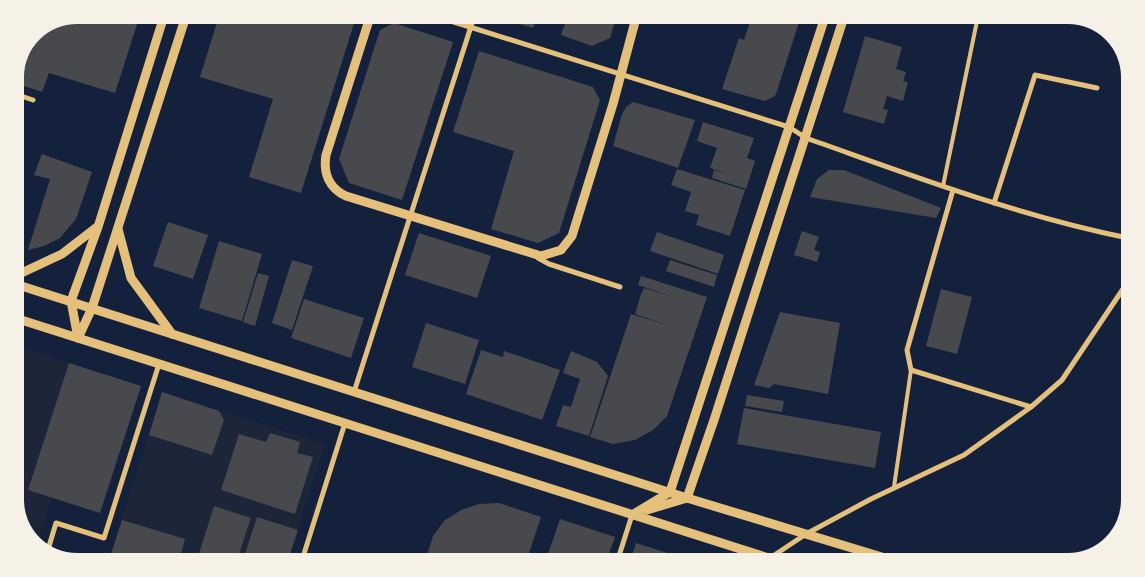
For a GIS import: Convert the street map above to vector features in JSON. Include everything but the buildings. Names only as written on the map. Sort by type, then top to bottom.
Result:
[{"type":"street","points":[[78,338],[71,302],[98,227],[161,24]]},
{"type":"street","points":[[78,338],[92,308],[183,24]]},
{"type":"street","points":[[368,24],[326,155],[326,174],[331,184],[341,193],[541,256],[556,253],[566,246],[572,236],[634,24]]},
{"type":"street","points":[[459,24],[789,127],[806,138],[953,190],[994,203],[1121,236]]},
{"type":"street","points":[[354,392],[472,24]]},
{"type":"street","points":[[620,553],[632,515],[670,492],[823,24]]},
{"type":"street","points":[[687,498],[842,24]]},
{"type":"street","points":[[994,203],[1035,74],[1097,88]]},
{"type":"street","points":[[24,97],[33,100]]},
{"type":"street","points":[[953,190],[907,350],[911,370],[1031,407]]},
{"type":"street","points":[[24,272],[62,254],[98,227]]},
{"type":"street","points":[[117,228],[131,278],[172,334]]},
{"type":"street","points":[[533,255],[549,264],[620,287]]},
{"type":"street","points":[[24,287],[687,498],[869,553]]},
{"type":"street","points":[[781,553],[806,534],[894,487],[964,455],[1031,407],[1062,380],[1121,292]]},
{"type":"street","points":[[24,321],[754,553]]},
{"type":"street","points":[[49,546],[56,523],[104,538],[159,364]]},
{"type":"street","points":[[304,553],[345,423]]},
{"type":"street","points":[[632,515],[687,498]]},
{"type":"lane","points":[[943,186],[976,24]]},
{"type":"lane","points":[[894,487],[911,370]]},
{"type":"shaded area","points":[[24,349],[141,386],[100,513],[52,498],[39,537],[29,524],[24,504]]},
{"type":"shaded area","points":[[162,392],[325,444],[290,553],[111,553]]}]
